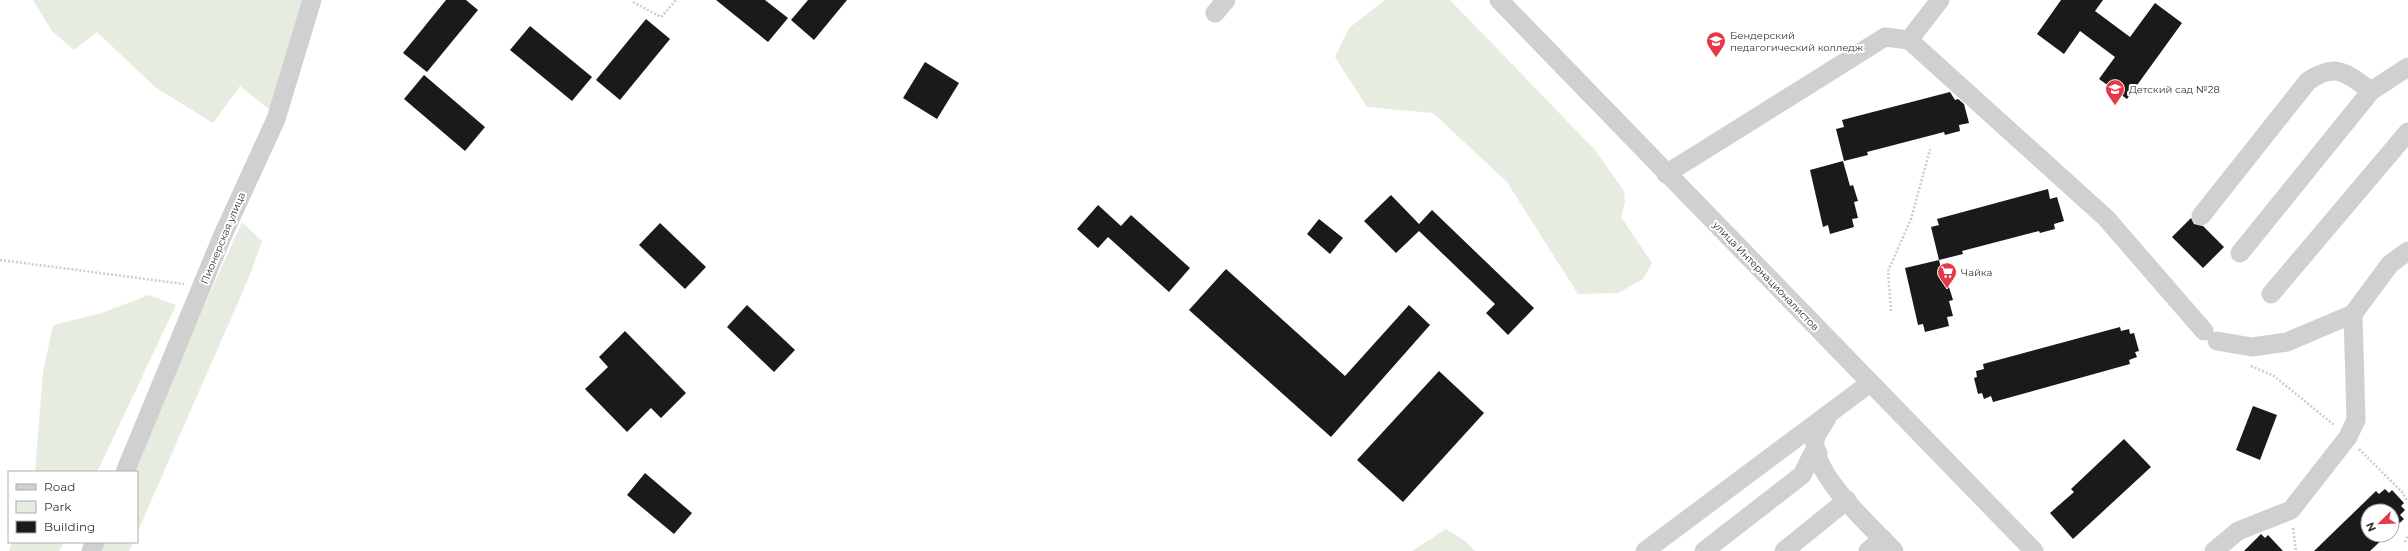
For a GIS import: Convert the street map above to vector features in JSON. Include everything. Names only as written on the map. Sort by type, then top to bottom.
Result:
[{"type":"street","name":"Пионерская улица","points":[[125,471],[203,287],[222,237],[276,119],[312,0]]},
{"type":"street","name":"улица Интернационалистов","points":[[1499,0],[1666,174],[2034,551]]},
{"type":"street","points":[[1909,40],[1940,0]]},
{"type":"street","points":[[1666,174],[1885,37],[1909,40],[2106,218],[2210,336],[2252,347],[2287,342],[2353,314],[2390,264],[2408,251]]},
{"type":"street","points":[[2240,253],[2371,91],[2408,67]]},
{"type":"street","points":[[2201,216],[2308,81],[2322,72],[2335,69],[2348,74],[2371,91]]},
{"type":"street","points":[[2271,294],[2408,132]]},
{"type":"street","points":[[2214,551],[2238,532],[2291,510],[2348,437],[2356,420],[2353,314]]},
{"type":"street","points":[[1645,551],[1870,383]]},
{"type":"street","points":[[1831,412],[1815,439],[1819,463],[1830,482],[1889,545],[1868,551]]},
{"type":"street","points":[[1704,551],[1802,475],[1812,455],[1818,453]]},
{"type":"street","points":[[1784,551],[1847,500]]},
{"type":"path","points":[[633,2],[661,17],[676,0]]},
{"type":"path","points":[[1891,311],[1888,271],[1911,219],[1930,149]]},
{"type":"path","points":[[0,260],[203,287]]},
{"type":"path","points":[[2250,365],[2274,376],[2289,387],[2348,437],[2402,492],[2408,502]]},
{"type":"path","points":[[2291,510],[2296,551]]},
{"type":"path","points":[[2404,542],[2408,535]]},
{"type":"green space","points":[[33,0],[305,0],[271,111],[240,86],[213,123],[155,87],[97,32],[74,50],[52,31]]},
{"type":"green space","points":[[1385,0],[1450,0],[1595,150],[1624,191],[1625,203],[1621,217],[1652,263],[1643,279],[1618,293],[1578,294],[1507,182],[1433,113],[1367,107],[1335,57],[1349,28]]},
{"type":"green space","points":[[242,222],[262,241],[250,275],[138,531],[138,471],[129,471]]},
{"type":"green space","points":[[149,295],[176,305],[97,471],[35,471],[43,372],[53,325],[102,313]]},
{"type":"green space","points":[[1446,529],[1465,541],[1475,551],[1412,551]]},
{"type":"green space","points":[[12,543],[63,543],[59,551],[9,551]]},
{"type":"green space","points":[[98,543],[133,543],[129,551],[94,551]]},
{"type":"building","points":[[446,0],[466,0],[478,10],[427,72],[403,53]]},
{"type":"building","points":[[716,0],[765,0],[788,18],[768,42]]},
{"type":"building","points":[[808,0],[847,0],[814,40],[791,20]]},
{"type":"building","points":[[2061,0],[2103,0],[2095,11],[2130,37],[2155,3],[2182,23],[2127,99],[2099,79],[2115,57],[2080,31],[2064,54],[2037,34]]},
{"type":"building","points":[[646,19],[670,39],[620,100],[596,80]]},
{"type":"building","points":[[530,26],[592,77],[572,101],[510,50]]},
{"type":"building","points":[[925,62],[959,83],[937,119],[903,98]]},
{"type":"building","points":[[424,75],[485,127],[465,151],[404,99]]},
{"type":"building","points":[[1950,92],[1955,100],[1958,99],[1964,104],[1969,123],[1959,125],[1960,131],[1945,135],[1944,132],[1867,152],[1868,155],[1844,161],[1836,129],[1844,127],[1842,120]]},
{"type":"building","points":[[1843,161],[1850,186],[1853,185],[1858,201],[1854,202],[1858,218],[1852,219],[1854,227],[1830,234],[1828,225],[1823,227],[1810,170]]},
{"type":"building","points":[[2048,189],[2050,199],[2057,197],[2064,221],[2054,224],[2055,229],[2040,233],[2039,231],[1962,251],[1963,254],[1939,260],[1931,227],[1939,225],[1937,219]]},
{"type":"building","points":[[1391,195],[1419,224],[1432,210],[1534,308],[1508,335],[1486,313],[1495,304],[1419,231],[1396,253],[1364,221]]},
{"type":"building","points":[[1098,205],[1121,226],[1131,215],[1190,268],[1169,292],[1108,237],[1098,248],[1077,229]]},
{"type":"building","points":[[2191,218],[2194,224],[2203,226],[2224,247],[2203,268],[2172,237]]},
{"type":"building","points":[[1319,219],[1343,238],[1330,254],[1307,234]]},
{"type":"building","points":[[660,223],[706,267],[685,289],[639,245]]},
{"type":"building","points":[[1939,260],[1945,285],[1948,284],[1953,300],[1949,301],[1953,316],[1947,317],[1949,326],[1925,332],[1923,324],[1918,325],[1905,268]]},
{"type":"building","points":[[1226,269],[1345,376],[1409,305],[1430,325],[1331,437],[1189,310]]},
{"type":"building","points":[[747,305],[795,350],[774,372],[727,327]]},
{"type":"building","points":[[2120,327],[2121,331],[2129,329],[2130,334],[2134,333],[2139,351],[2135,352],[2137,357],[2129,360],[2130,364],[1993,402],[1991,396],[1984,399],[1982,393],[1978,394],[1974,378],[1977,377],[1976,371],[1984,369],[1983,364]]},
{"type":"building","points":[[625,331],[686,393],[661,418],[651,408],[627,432],[585,389],[608,367],[599,357]]},
{"type":"building","points":[[1439,371],[1484,413],[1403,502],[1357,460]]},
{"type":"building","points":[[2253,406],[2277,415],[2260,460],[2236,450]]},
{"type":"building","points":[[2124,439],[2151,467],[2073,539],[2050,513],[2074,492],[2071,489]]},
{"type":"building","points":[[645,473],[692,513],[674,534],[627,495]]},
{"type":"building","points":[[2385,489],[2389,493],[2392,490],[2404,503],[2401,506],[2405,510],[2400,515],[2400,503],[2364,503],[2376,491],[2379,494]]},
{"type":"building","points":[[2360,506],[2360,543],[2378,543],[2370,551],[2314,551]]},
{"type":"building","points":[[2400,515],[2404,519],[2400,523]]},
{"type":"building","points":[[2261,534],[2265,538],[2268,535],[2283,551],[2244,551]]},
{"type":"place","name":"Бендерский педагогический колледж","points":[[1716,58]]},
{"type":"place","name":"Детский сад №28","points":[[2115,106]]},
{"type":"place","name":"Чайка","points":[[1947,289]]}]
